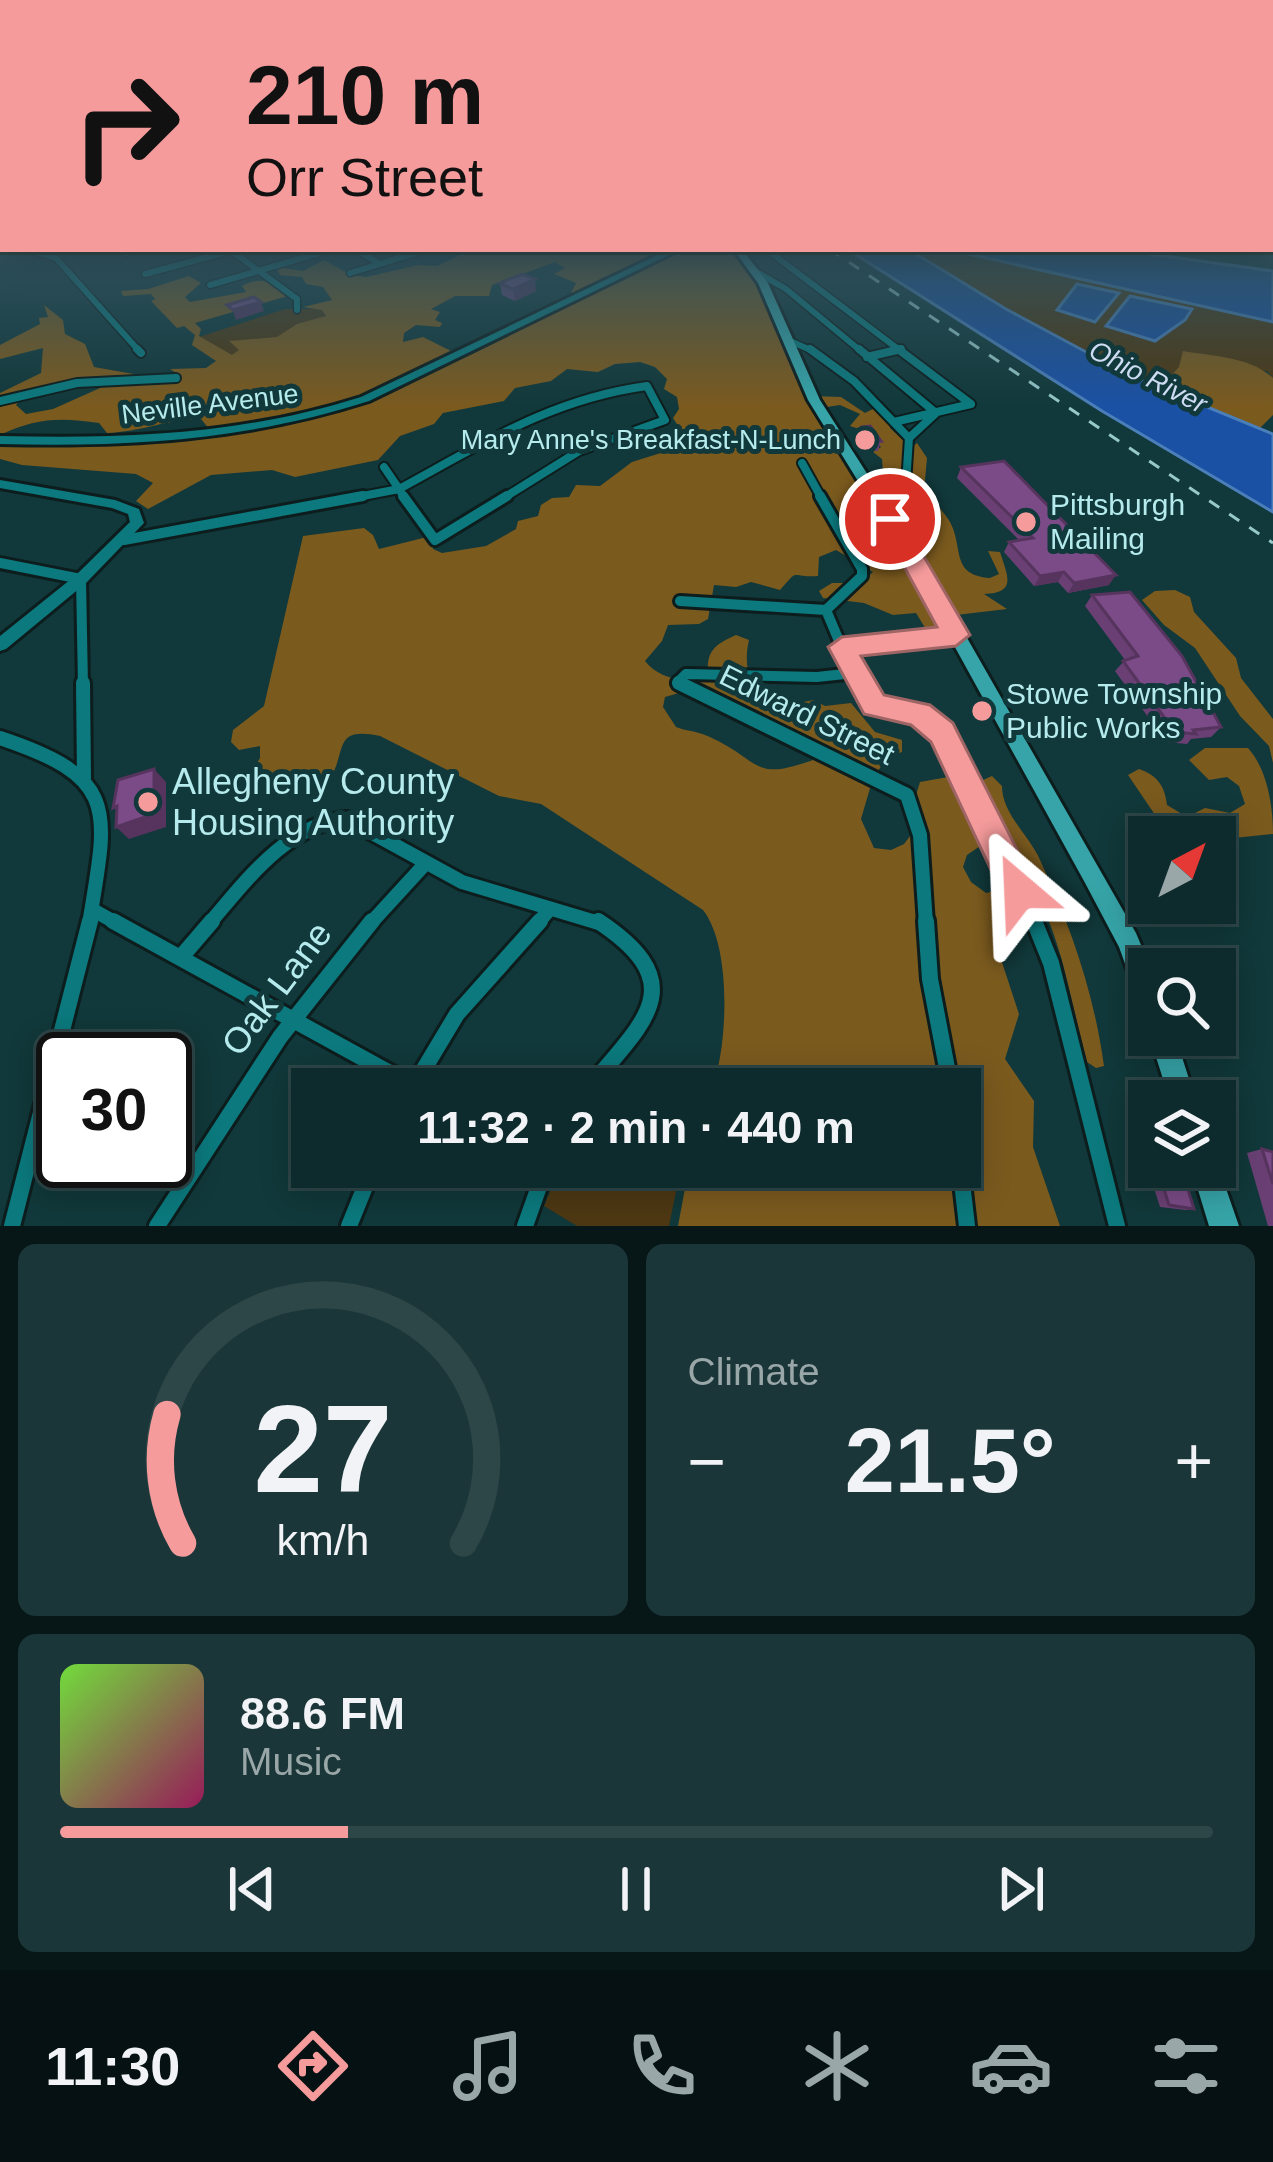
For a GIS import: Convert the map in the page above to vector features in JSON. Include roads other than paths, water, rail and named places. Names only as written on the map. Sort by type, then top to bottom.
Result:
[{"type":"main road","points":[[765,292],[814,400],[903,541],[1131,948]]},
{"type":"main road","points":[[1212,1188],[1224,1226]]},
{"type":"street","points":[[87,292],[141,353]]},
{"type":"street","points":[[288,292],[297,299],[297,310]]},
{"type":"street","name":"Neville Avenue","points":[[0,440],[172,438],[316,415],[395,385],[587,292]]},
{"type":"street","points":[[790,292],[936,413]]},
{"type":"street","points":[[824,292],[971,404],[894,422]]},
{"type":"street","points":[[788,340],[832,367],[909,438]]},
{"type":"street","points":[[867,357],[901,349]]},
{"type":"street","points":[[832,367],[875,408]]},
{"type":"street","points":[[0,401],[77,383],[176,378]]},
{"type":"street","points":[[124,540],[399,490],[535,414],[611,391],[647,386],[665,421],[579,451],[435,539],[399,490],[384,467]]},
{"type":"street","points":[[903,541],[909,438],[936,413]]},
{"type":"street","points":[[680,601],[826,610],[862,576],[802,463]]},
{"type":"street","points":[[0,484],[126,507],[134,512],[137,523],[81,579],[0,645]]},
{"type":"street","points":[[0,563],[81,579]]},
{"type":"street","points":[[12,1226],[93,910],[99,813],[84,778],[81,579]]},
{"type":"street","points":[[826,610],[866,698],[890,711],[919,714],[942,733],[1039,930],[1052,963],[1117,1226]]},
{"type":"street","points":[[842,647],[956,635]]},
{"type":"street","name":"Edward Street","points":[[854,673],[817,677],[686,674],[678,682],[877,777],[910,800],[920,835],[930,979],[947,1068]]},
{"type":"street","points":[[0,738],[50,755],[84,778]]},
{"type":"street","points":[[182,956],[272,858],[321,819],[347,819],[462,882],[593,918],[610,928],[647,965],[656,984],[656,1002],[650,1021],[607,1068]]},
{"type":"street","name":"Oak Lane","points":[[158,1226],[291,1017],[340,954],[425,864]]},
{"type":"street","points":[[426,1068],[457,1014],[550,909]]},
{"type":"street","points":[[93,910],[380,1068]]},
{"type":"street","points":[[349,1226],[364,1188]]},
{"type":"street","points":[[525,1226],[539,1188]]},
{"type":"street","points":[[963,1188],[967,1226]]},
{"type":"water","points":[[915,292],[979,292],[1129,375],[1273,434],[1273,512]]},
{"type":"water","points":[[1071,292],[1119,293],[1095,322],[1057,310]]},
{"type":"water","points":[[1140,292],[1273,292],[1273,322]]},
{"type":"water","points":[[1130,296],[1192,309],[1185,320],[1155,341],[1106,326]]},
{"type":"railway","points":[[894,292],[1273,543]]},
{"type":"place","name":"Mary Anne's Breakfast-N-Lunch","points":[[865,440]]},
{"type":"place","name":"Pittsburgh Mailing","points":[[1026,522]]},
{"type":"place","name":"Stowe Township Public Works","points":[[982,711]]},
{"type":"place","name":"Allegheny County Housing Authority","points":[[148,802]]},
{"type":"water label","name":"Ohio River","points":[[1148,377]]}]
